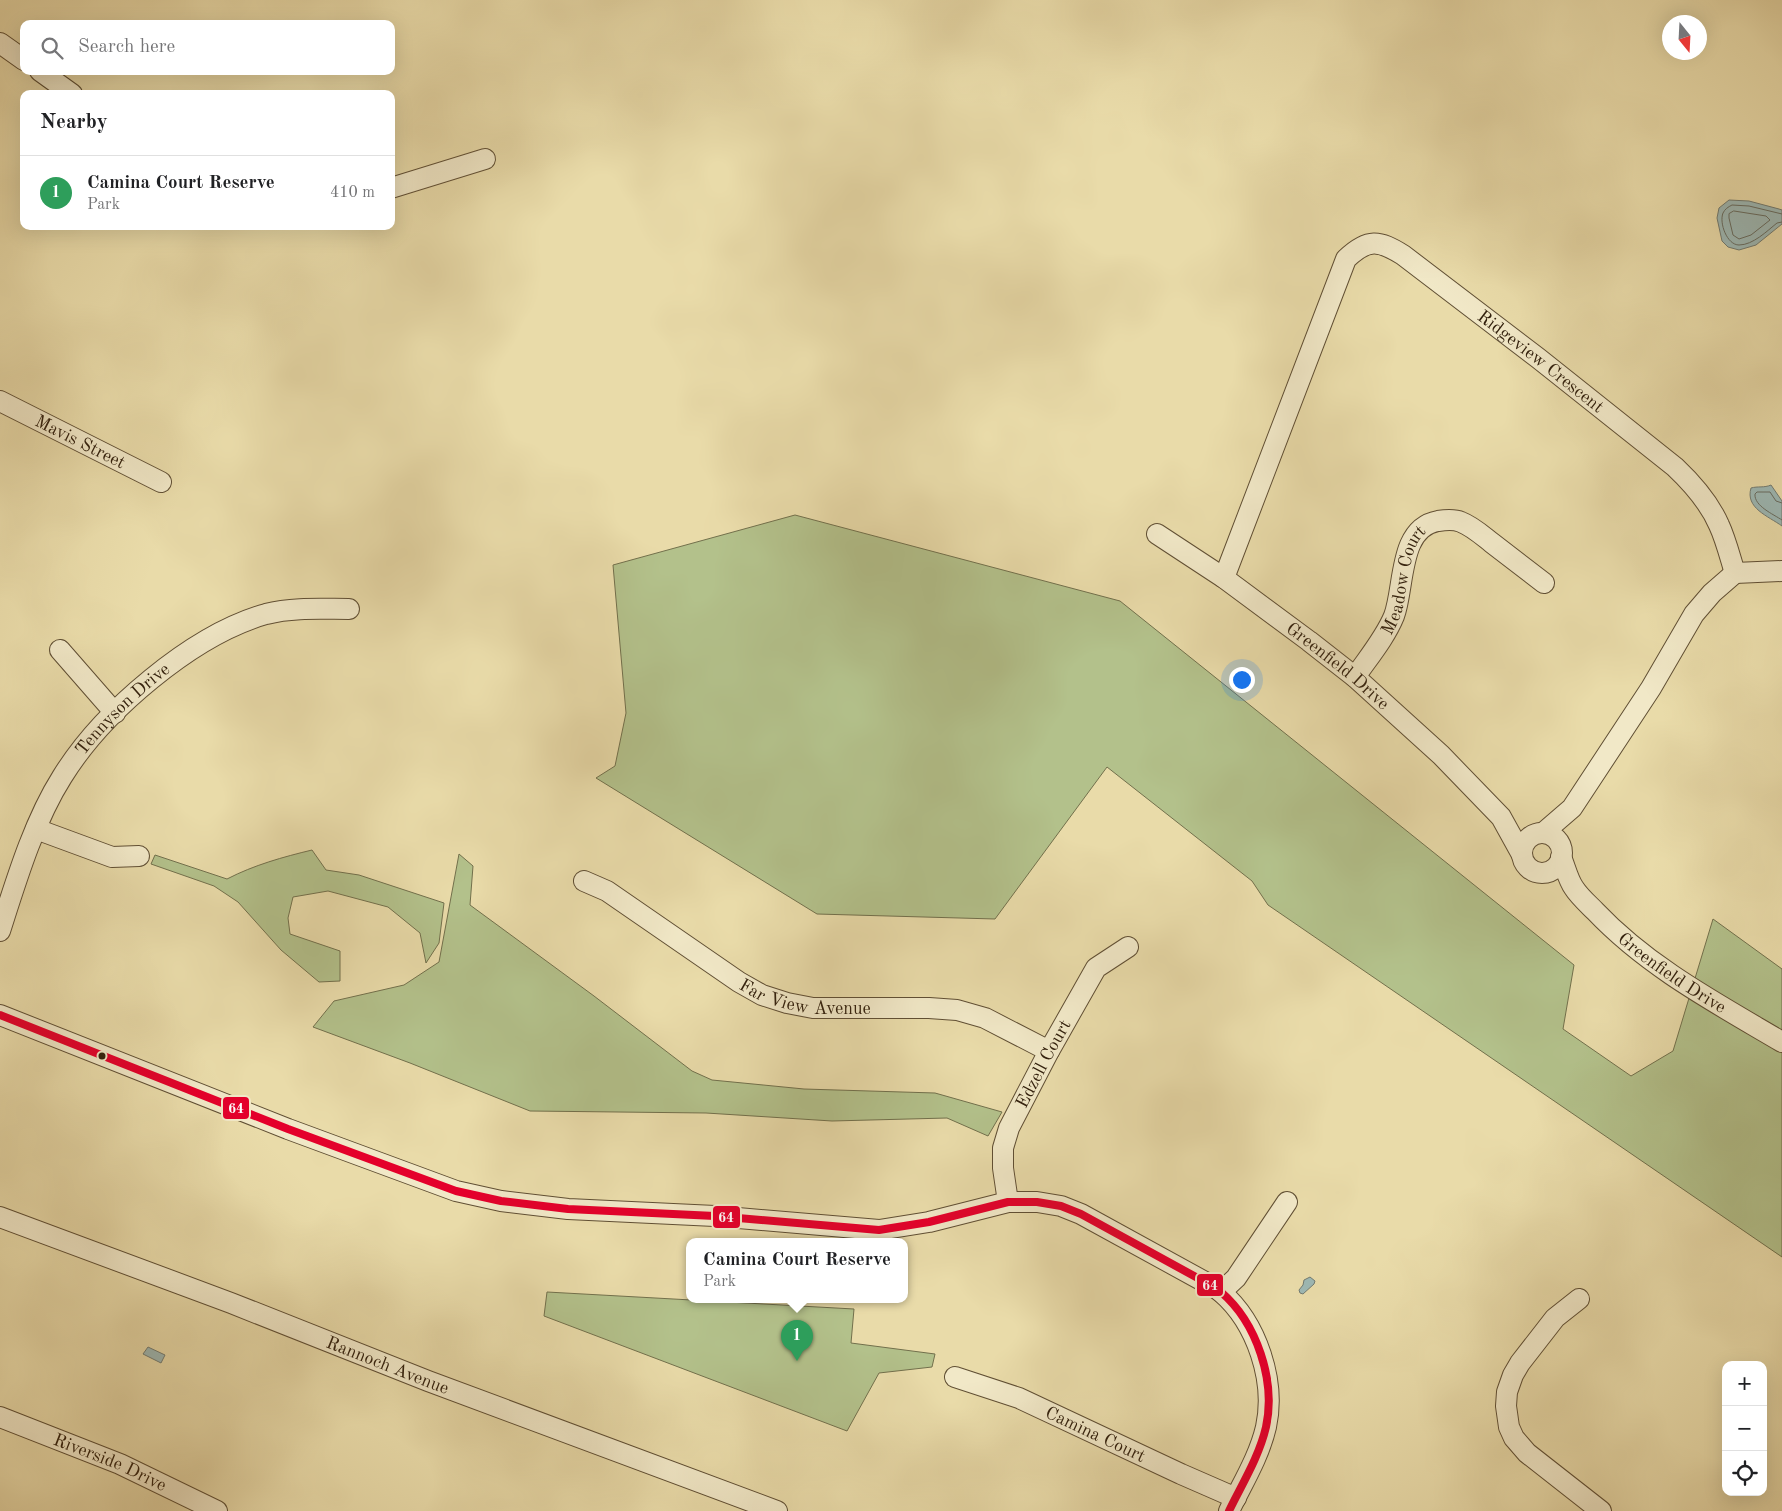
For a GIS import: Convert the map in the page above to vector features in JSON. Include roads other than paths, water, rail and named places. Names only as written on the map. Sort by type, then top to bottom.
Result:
[{"type":"street","points":[[0,43],[20,57]]},
{"type":"street","points":[[46,75],[66,90]]},
{"type":"street","points":[[395,187],[485,159]]},
{"type":"street","name":"Ridgeview Crescent","points":[[1224,578],[1346,258],[1358,248],[1373,243],[1387,245],[1403,255],[1538,358],[1675,467],[1706,501],[1719,526],[1735,573]]},
{"type":"street","name":"Mavis Street","points":[[0,401],[161,482]]},
{"type":"street","name":"Meadow Court","points":[[1355,677],[1395,613],[1407,552],[1414,538],[1421,529],[1433,522],[1446,520],[1460,521],[1544,583]]},
{"type":"street","name":"Greenfield Drive","points":[[1156,534],[1224,578],[1355,677],[1441,755],[1501,817],[1522,855]]},
{"type":"street","points":[[1572,808],[1559,862],[1550,871],[1537,872],[1528,868],[1522,855],[1524,843],[1532,835],[1540,833],[1572,808],[1651,688],[1694,614],[1712,593],[1735,573],[1782,572]]},
{"type":"street","name":"Tennyson Drive","points":[[0,932],[36,829],[61,777],[89,739],[140,688],[186,652],[229,627],[268,614],[313,608],[349,609]]},
{"type":"street","points":[[60,650],[115,713]]},
{"type":"street","name":"Greenfield Drive","points":[[1501,817],[1540,833]]},
{"type":"street","points":[[36,829],[112,857],[139,856]]},
{"type":"street","points":[[1540,833],[1553,837],[1560,846],[1561,854]]},
{"type":"street","name":"Greenfield Drive","points":[[1561,854],[1573,888]]},
{"type":"street","name":"Greenfield Drive","points":[[1537,872],[1573,888],[1611,928],[1668,973],[1782,1042]]},
{"type":"street","name":"Far View Avenue","points":[[584,881],[607,891],[738,982],[762,996],[788,1004],[813,1008],[929,1008],[957,1010],[985,1018],[1049,1051]]},
{"type":"street","name":"Edzell Court","points":[[1008,1202],[1003,1168],[1003,1148],[1009,1128],[1049,1051],[1096,968],[1128,947]]},
{"type":"street","points":[[0,1015],[288,1129],[456,1191],[501,1201],[568,1209],[715,1216],[880,1230],[929,1222],[1008,1202],[1038,1202],[1061,1206],[1081,1214],[1221,1292],[1235,1308],[1255,1339],[1266,1372],[1268,1390],[1266,1427],[1253,1462],[1232,1504]]},
{"type":"street","points":[[1221,1292],[1236,1278],[1287,1202]]},
{"type":"street","name":"Rannoch Avenue","points":[[0,1217],[231,1303],[437,1384],[777,1511]]},
{"type":"street","points":[[1579,1299],[1555,1318],[1520,1363],[1507,1392],[1506,1406],[1509,1427],[1514,1438],[1527,1453],[1601,1511]]},
{"type":"street","name":"Camina Court","points":[[955,1376],[1019,1398],[1181,1474],[1232,1504]]},
{"type":"street","name":"Riverside Drive","points":[[0,1417],[120,1464],[217,1511]]},
{"type":"water","points":[[1729,200],[1749,201],[1782,210],[1782,224],[1756,245],[1739,250],[1728,247],[1722,241],[1717,218],[1719,208]]},
{"type":"water","points":[[1771,485],[1782,501],[1782,526],[1759,511],[1751,501],[1751,488]]},
{"type":"water","points":[[1310,1277],[1315,1281],[1314,1284],[1303,1294],[1300,1293],[1299,1290],[1304,1280]]},
{"type":"water","points":[[148,1347],[165,1355],[161,1363],[143,1354]]},
{"type":"place","name":"Camina Court Reserve","points":[[797,1361]]}]
